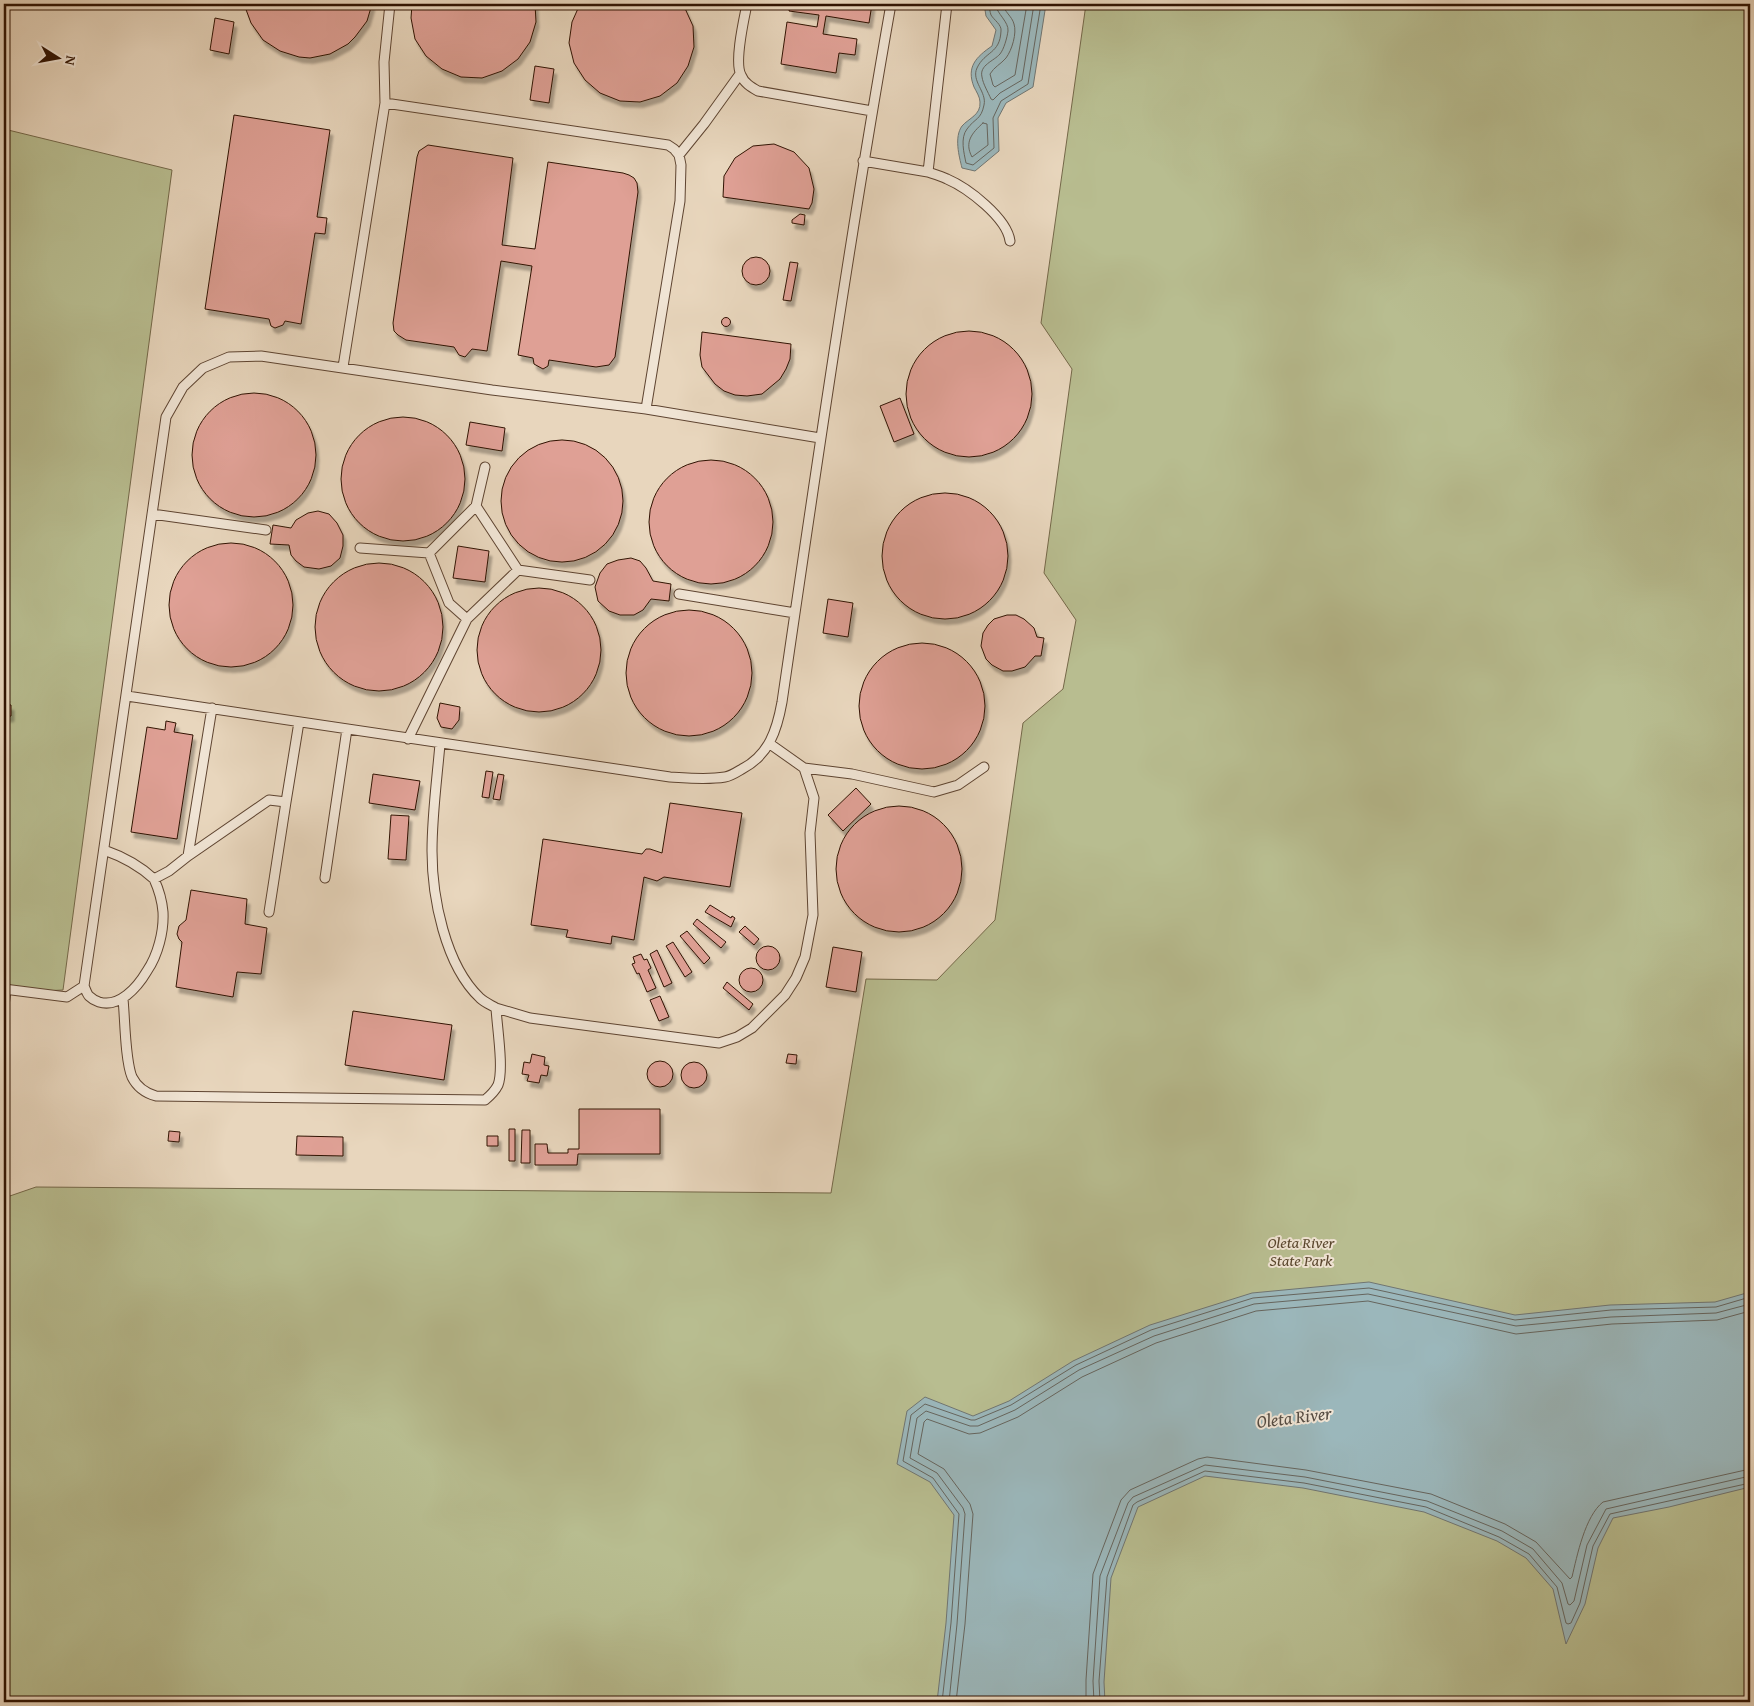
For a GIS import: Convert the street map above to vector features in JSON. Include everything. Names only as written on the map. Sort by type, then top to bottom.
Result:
[{"type":"lane","points":[[343,367],[386,103],[384,62],[390,4]]},
{"type":"lane","points":[[747,4],[738,60],[740,74],[747,84],[758,91],[872,111]]},
{"type":"lane","points":[[127,696],[670,777],[704,779],[727,776],[751,764],[761,756],[770,744],[778,724],[863,161],[891,4]]},
{"type":"lane","points":[[928,172],[947,4]]},
{"type":"lane","points":[[679,155],[740,74]]},
{"type":"lane","points":[[386,103],[668,145],[674,149],[679,155],[682,175],[680,201],[646,409]]},
{"type":"lane","points":[[863,161],[928,172],[948,179],[988,207],[1009,233],[1010,241]]},
{"type":"lane","points":[[104,850],[123,856],[154,879],[161,894],[163,913],[157,950],[147,972],[123,999],[113,1003],[97,1001],[89,996],[84,986],[166,417],[183,387],[202,368],[229,357],[261,356],[492,390],[646,409],[820,438]]},
{"type":"lane","points":[[360,548],[429,553],[476,506],[485,466]]},
{"type":"lane","points":[[476,506],[518,570],[590,580]]},
{"type":"lane","points":[[152,514],[266,530]]},
{"type":"lane","points":[[429,553],[449,603],[467,619]]},
{"type":"lane","points":[[408,739],[467,619],[518,570]]},
{"type":"lane","points":[[679,594],[795,613]]},
{"type":"lane","points":[[188,856],[212,708]]},
{"type":"lane","points":[[269,912],[299,722]]},
{"type":"lane","points":[[325,878],[347,729]]},
{"type":"lane","points":[[440,744],[432,826],[432,853],[438,908],[448,944],[459,969],[470,987],[481,999],[496,1008],[530,1018],[719,1043],[737,1037],[752,1028],[778,1002],[796,978],[805,957],[813,914],[810,833],[814,798],[804,768]]},
{"type":"lane","points":[[770,744],[804,768],[852,774],[934,792],[958,785],[984,767]]},
{"type":"lane","points":[[154,879],[169,871],[269,800],[286,802]]},
{"type":"lane","points":[[4,1006],[5,989],[67,997],[84,986]]},
{"type":"lane","points":[[123,999],[132,1078],[145,1093],[156,1096],[485,1100],[498,1085],[501,1074],[496,1008]]},
{"type":"green space","name":"Oleta River State Park","points":[[1086,4],[1750,4],[1750,1702],[4,1702],[4,1198],[36,1187],[831,1193],[866,979],[937,980],[995,920],[1023,723],[1063,689],[1076,620],[1044,573],[1072,369],[1041,323]]},
{"type":"green space","points":[[4,129],[172,170],[63,990],[23,992],[4,989]]},
{"type":"water","points":[[984,4],[1046,4],[1033,87],[1006,103],[998,118],[999,151],[975,171],[962,168],[958,136],[962,126],[979,110],[980,102],[972,80],[972,68],[981,54],[992,46],[996,30],[986,16]]},
{"type":"water","name":"Oleta River","points":[[1369,1282],[1515,1315],[1610,1305],[1715,1302],[1750,1292],[1750,1487],[1669,1507],[1613,1518],[1598,1548],[1585,1604],[1566,1644],[1553,1589],[1526,1558],[1497,1541],[1424,1512],[1303,1488],[1205,1476],[1138,1507],[1111,1578],[1104,1682],[1105,1702],[937,1702],[946,1623],[954,1515],[930,1482],[897,1464],[907,1411],[925,1397],[973,1416],[1009,1401],[1073,1361],[1150,1325],[1252,1293]]},
{"type":"building","points":[[244,4],[372,4],[367,21],[348,44],[330,54],[310,58],[299,57],[280,51],[263,40],[251,23]]},
{"type":"building","points":[[412,4],[535,4],[536,22],[530,42],[518,59],[502,71],[482,78],[461,77],[442,69],[426,56],[415,39],[411,18]]},
{"type":"building","points":[[580,4],[683,4],[693,26],[694,47],[688,66],[677,83],[660,96],[640,102],[620,101],[600,93],[585,80],[574,63],[569,43],[572,22]]},
{"type":"building","points":[[790,4],[872,4],[869,23],[826,16],[823,34],[857,39],[855,55],[839,53],[836,73],[781,64],[787,22],[817,27],[819,15],[789,11]]},
{"type":"building","points":[[215,18],[234,22],[229,54],[210,50]]},
{"type":"building","points":[[535,66],[554,69],[549,103],[530,100]]},
{"type":"building","points":[[234,115],[330,130],[317,217],[327,218],[325,234],[315,233],[301,324],[285,321],[283,325],[275,328],[271,326],[269,319],[205,309]]},
{"type":"building","points":[[774,144],[794,152],[809,168],[814,189],[809,209],[723,197],[724,176],[735,158],[753,146]]},
{"type":"building","points":[[428,145],[513,158],[502,245],[535,249],[548,162],[623,173],[634,178],[637,183],[638,192],[615,357],[609,365],[596,367],[549,360],[548,366],[543,369],[534,364],[533,358],[518,355],[532,266],[501,261],[487,351],[472,349],[465,357],[459,355],[454,347],[406,340],[394,331],[393,323],[417,157],[419,151]]},
{"type":"building","points":[[800,214],[805,215],[804,225],[792,223],[792,220]]},
{"type":"building","points":[[756,257],[766,261],[770,271],[766,281],[756,285],[746,281],[742,271],[746,261]]},
{"type":"building","points":[[790,262],[798,263],[791,301],[783,300]]},
{"type":"building","points":[[726,317],[731,322],[726,327],[721,322]]},
{"type":"building","points":[[969,331],[993,336],[1014,349],[1027,370],[1032,394],[1027,418],[1014,439],[993,452],[969,457],[945,452],[924,439],[911,418],[906,394],[911,370],[924,349],[945,336]]},
{"type":"building","points":[[702,332],[791,344],[790,359],[780,379],[762,394],[735,395],[724,391],[715,384],[702,367],[700,355]]},
{"type":"building","points":[[254,393],[278,398],[298,411],[311,431],[316,455],[311,479],[298,499],[278,512],[254,517],[230,512],[210,499],[197,479],[192,455],[197,431],[210,411],[230,398]]},
{"type":"building","points":[[900,398],[914,434],[894,442],[880,406]]},
{"type":"building","points":[[403,417],[427,422],[447,435],[460,455],[465,479],[460,503],[447,523],[427,536],[403,541],[379,536],[359,523],[346,503],[341,479],[346,455],[359,435],[379,422]]},
{"type":"building","points":[[470,422],[505,428],[502,451],[466,445]]},
{"type":"building","points":[[562,440],[574,441],[585,445],[596,450],[605,458],[613,467],[618,478],[622,489],[622,513],[618,524],[613,535],[605,544],[596,552],[585,557],[574,561],[562,562],[550,561],[539,557],[528,552],[519,544],[511,535],[506,524],[502,513],[501,501],[502,489],[506,478],[511,467],[519,458],[528,450],[539,445],[550,441]]},
{"type":"building","points":[[711,460],[735,465],[755,478],[768,498],[773,522],[768,546],[755,566],[735,579],[711,584],[687,579],[667,566],[654,546],[649,522],[654,498],[667,478],[687,465]]},
{"type":"building","points":[[945,493],[969,498],[989,512],[1003,532],[1008,556],[1003,580],[989,600],[969,614],[945,619],[921,614],[901,600],[887,580],[882,556],[887,532],[901,512],[921,498]]},
{"type":"building","points":[[318,511],[329,514],[337,523],[343,535],[340,558],[331,566],[319,569],[304,567],[291,555],[289,545],[270,544],[273,525],[291,528],[296,520],[308,513]]},
{"type":"building","points":[[231,543],[255,548],[266,553],[275,561],[283,570],[288,581],[293,605],[288,629],[283,640],[275,649],[266,657],[255,662],[231,667],[207,662],[196,657],[187,649],[179,640],[174,629],[169,605],[174,581],[179,570],[187,561],[196,553],[207,548]]},
{"type":"building","points":[[458,546],[489,551],[485,582],[453,578]]},
{"type":"building","points":[[631,558],[640,561],[653,581],[671,584],[669,601],[651,599],[643,610],[634,615],[620,615],[609,611],[598,601],[595,587],[600,573],[607,564]]},
{"type":"building","points":[[379,563],[403,568],[424,582],[438,603],[443,627],[438,651],[424,672],[403,686],[379,691],[355,686],[334,672],[320,651],[315,627],[320,603],[334,582],[355,568]]},
{"type":"building","points":[[539,588],[563,592],[583,606],[597,626],[601,650],[597,674],[583,694],[563,708],[539,712],[515,708],[495,694],[481,674],[477,650],[481,626],[495,606],[515,592]]},
{"type":"building","points":[[828,599],[853,603],[848,637],[823,633]]},
{"type":"building","points":[[689,610],[713,615],[724,620],[734,628],[742,638],[747,649],[752,673],[747,697],[742,708],[734,718],[724,726],[713,731],[689,736],[665,731],[654,726],[644,718],[636,708],[631,697],[626,673],[631,649],[636,638],[644,628],[654,620],[665,615]]},
{"type":"building","points":[[1007,615],[1016,615],[1024,619],[1034,628],[1037,637],[1044,638],[1041,656],[1035,656],[1025,667],[1012,671],[1003,671],[992,665],[986,659],[981,646],[983,633],[988,625],[994,619]]},
{"type":"building","points":[[922,643],[946,648],[966,662],[980,682],[985,706],[980,730],[966,750],[946,764],[922,769],[898,764],[878,750],[864,730],[859,706],[864,682],[878,662],[898,648]]},
{"type":"building","points":[[440,703],[460,707],[459,720],[452,729],[441,727],[437,718]]},
{"type":"building","points":[[4,704],[11,705],[11,716],[4,717]]},
{"type":"building","points":[[166,721],[176,723],[174,732],[193,735],[177,839],[131,832],[147,727],[165,730]]},
{"type":"building","points":[[486,771],[493,772],[489,798],[482,797]]},
{"type":"building","points":[[373,774],[420,781],[415,810],[369,803]]},
{"type":"building","points":[[498,774],[504,775],[500,800],[493,799]]},
{"type":"building","points":[[856,788],[871,804],[843,831],[828,815]]},
{"type":"building","points":[[670,803],[742,813],[730,887],[664,877],[657,881],[644,877],[634,940],[612,936],[611,944],[566,937],[568,930],[531,925],[543,839],[642,854],[646,849],[662,853]]},
{"type":"building","points":[[899,806],[923,811],[943,825],[957,845],[962,869],[957,893],[943,913],[923,927],[899,932],[875,927],[855,913],[841,893],[836,869],[841,845],[855,825],[875,811]]},
{"type":"building","points":[[391,815],[409,816],[406,860],[388,859]]},
{"type":"building","points":[[191,890],[247,899],[245,924],[267,928],[261,974],[237,972],[233,997],[176,987],[182,942],[177,934],[179,926],[186,920]]},
{"type":"building","points":[[710,905],[731,918],[732,916],[735,918],[731,927],[705,912]]},
{"type":"building","points":[[697,919],[726,942],[721,948],[693,924]]},
{"type":"building","points":[[745,926],[759,939],[754,945],[739,932]]},
{"type":"building","points":[[687,931],[710,958],[704,964],[680,936]]},
{"type":"building","points":[[673,942],[692,972],[685,977],[666,946]]},
{"type":"building","points":[[768,946],[773,947],[779,953],[779,963],[773,969],[768,970],[763,969],[757,963],[756,958],[757,953],[763,947]]},
{"type":"building","points":[[833,947],[862,952],[856,992],[826,987]]},
{"type":"building","points":[[657,950],[672,983],[664,987],[650,954]]},
{"type":"building","points":[[641,954],[644,960],[647,959],[651,968],[648,970],[656,988],[647,992],[639,973],[637,974],[632,964],[635,963],[633,957]]},
{"type":"building","points":[[751,968],[759,972],[763,980],[759,988],[751,992],[743,988],[739,980],[743,972]]},
{"type":"building","points":[[727,982],[753,1004],[749,1010],[723,988]]},
{"type":"building","points":[[660,996],[669,1017],[659,1021],[650,1000]]},
{"type":"building","points":[[353,1011],[452,1025],[444,1080],[345,1065]]},
{"type":"building","points":[[532,1054],[545,1057],[544,1065],[549,1066],[547,1076],[541,1075],[539,1083],[527,1081],[529,1075],[522,1074],[524,1062],[530,1063]]},
{"type":"building","points":[[788,1054],[797,1055],[796,1064],[786,1063]]},
{"type":"building","points":[[660,1061],[669,1065],[673,1074],[669,1083],[660,1087],[651,1083],[647,1074],[651,1065]]},
{"type":"building","points":[[694,1062],[703,1066],[707,1075],[703,1084],[694,1088],[685,1084],[681,1075],[685,1066]]},
{"type":"building","points":[[579,1109],[660,1109],[660,1154],[578,1154],[577,1165],[535,1165],[535,1144],[547,1144],[548,1153],[568,1153],[568,1149],[579,1149]]},
{"type":"building","points":[[509,1129],[515,1129],[515,1161],[509,1161]]},
{"type":"building","points":[[522,1130],[530,1130],[530,1163],[521,1163]]},
{"type":"building","points":[[169,1131],[180,1132],[179,1142],[168,1141]]},
{"type":"building","points":[[297,1136],[343,1137],[343,1156],[296,1155]]},
{"type":"building","points":[[487,1136],[498,1136],[498,1146],[487,1146]]}]
